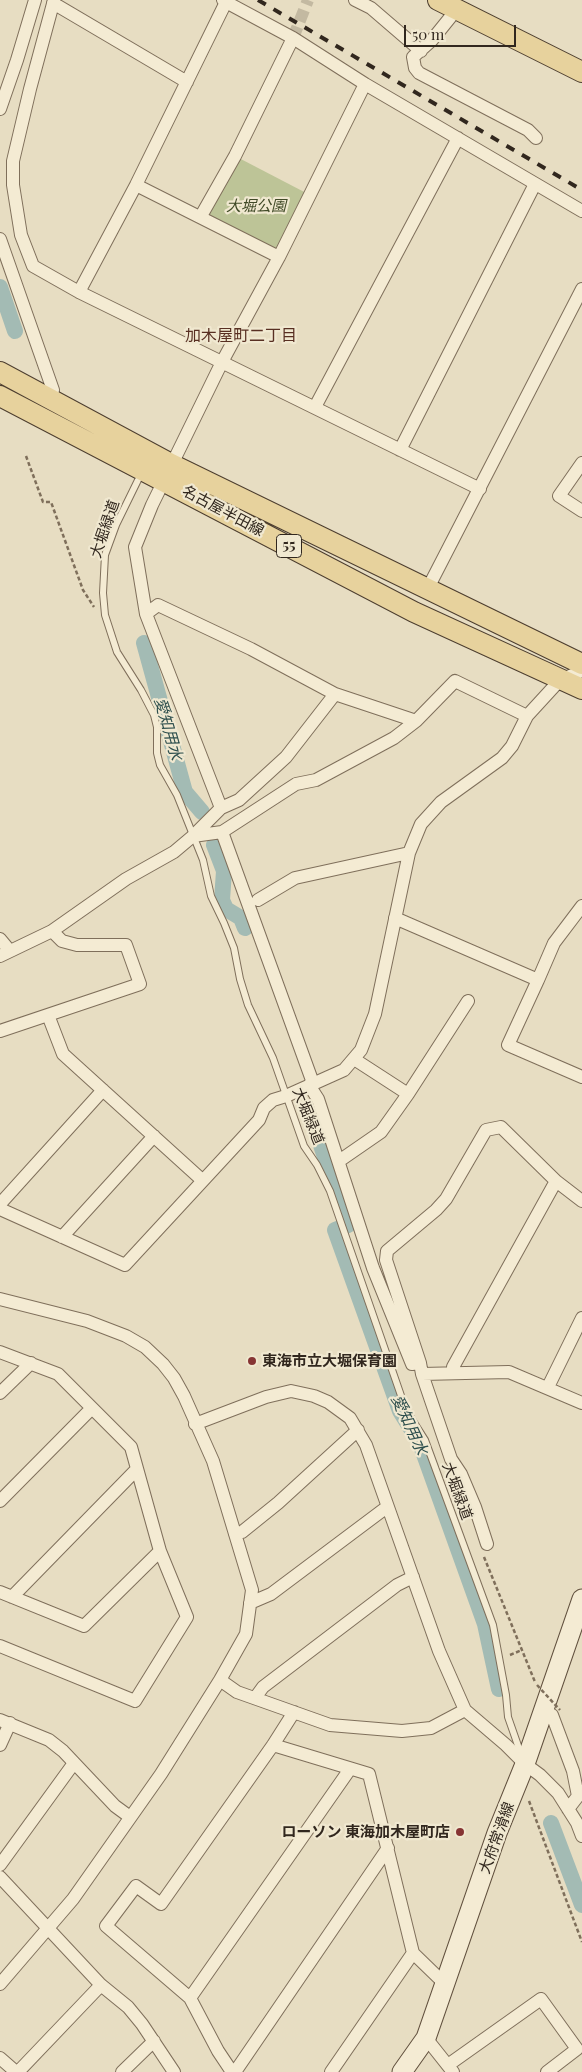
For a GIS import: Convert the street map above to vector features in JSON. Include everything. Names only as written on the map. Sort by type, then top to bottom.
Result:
[{"type":"main road","points":[[438,0],[582,72]]},
{"type":"main road","name":"名古屋半田線","points":[[0,372],[50,398],[167,472],[414,612],[582,689]]},
{"type":"main road","name":"名古屋半田線","points":[[0,396],[428,588],[582,664]]},
{"type":"main road","name":"大府常滑線","points":[[402,2072],[426,2038],[446,1985],[497,1833],[525,1764],[552,1710],[582,1599]]},
{"type":"street","points":[[0,109],[17,60],[34,0]]},
{"type":"street","points":[[355,0],[371,8],[421,50]]},
{"type":"street","points":[[79,292],[136,185],[225,1],[293,38],[365,84],[582,211]]},
{"type":"street","points":[[187,82],[54,2],[15,152],[13,185],[21,235],[33,266],[79,292],[480,489]]},
{"type":"street","points":[[457,9],[413,57],[415,68],[419,73],[528,130],[536,138]]},
{"type":"street","points":[[201,216],[235,156],[293,38]]},
{"type":"street","points":[[221,808],[146,614],[135,546],[167,472],[222,362],[279,257],[365,84]]},
{"type":"street","points":[[315,407],[458,138]]},
{"type":"street","points":[[400,450],[535,184]]},
{"type":"street","points":[[136,185],[201,216],[279,257]]},
{"type":"street","points":[[0,240],[53,390],[50,398]]},
{"type":"street","points":[[428,588],[582,289]]},
{"type":"street","points":[[582,463],[559,496],[582,511]]},
{"type":"street","points":[[146,614],[158,605],[251,649],[336,694],[416,721]]},
{"type":"street","points":[[0,1209],[125,1265],[259,1120],[264,1108],[272,1100],[286,1096],[344,1070],[354,1059],[366,1039],[376,1014],[409,853],[421,824],[441,802],[502,758],[512,746],[527,716],[560,680],[582,671]]},
{"type":"street","points":[[193,836],[222,832],[296,784],[316,780],[394,738],[416,721],[455,680],[527,716]]},
{"type":"street","points":[[0,940],[5,953],[52,931],[83,912],[126,879],[174,852],[221,808],[239,800],[286,757],[336,694]]},
{"type":"street","points":[[222,832],[311,1084],[318,1098],[373,1268],[412,1364],[421,1369],[453,1373],[509,1372],[582,1403]]},
{"type":"street","points":[[258,900],[295,878],[409,853]]},
{"type":"street","points":[[582,906],[554,943],[508,1045],[582,1077]]},
{"type":"street","points":[[395,918],[538,980]]},
{"type":"street","points":[[0,1031],[140,984],[126,945],[77,945],[62,941],[52,931]]},
{"type":"street","points":[[339,1161],[381,1132],[468,1001]]},
{"type":"street","points":[[48,1015],[63,1054],[202,1180]]},
{"type":"street","points":[[354,1059],[408,1094]]},
{"type":"street","points":[[0,1204],[102,1090]]},
{"type":"street","points":[[485,1549],[468,1490],[452,1460],[421,1369],[386,1260],[387,1251],[436,1210],[446,1199],[486,1130],[501,1127],[556,1181],[582,1201]]},
{"type":"street","points":[[62,1237],[154,1136]]},
{"type":"street","points":[[453,1373],[453,1367],[556,1181]]},
{"type":"street","points":[[0,1299],[87,1321],[126,1336],[144,1346],[163,1364],[174,1378],[213,1461],[252,1590],[246,1634],[220,1680],[161,1774],[79,1892],[0,1984]]},
{"type":"street","points":[[548,1387],[582,1318]]},
{"type":"street","points":[[0,1352],[58,1374],[131,1448],[160,1551],[187,1617],[135,1701],[0,1646]]},
{"type":"street","points":[[0,1393],[30,1363]]},
{"type":"street","points":[[195,1424],[266,1397],[291,1391],[314,1396],[328,1402],[350,1418],[366,1445],[439,1651],[465,1710],[558,1793],[582,1836]]},
{"type":"street","points":[[0,1500],[92,1408]]},
{"type":"street","points":[[235,1534],[242,1532],[278,1503],[358,1430]]},
{"type":"street","points":[[136,1470],[6,1594],[84,1626],[160,1551]]},
{"type":"street","points":[[250,1603],[271,1594],[388,1507]]},
{"type":"street","points":[[255,1698],[263,1686],[397,1585],[413,1578]]},
{"type":"street","points":[[220,1680],[237,1692],[330,1725],[402,1731],[431,1728],[465,1710]]},
{"type":"street","points":[[552,1710],[552,1715],[573,1771],[578,1796],[568,1808]]},
{"type":"street","points":[[294,1712],[273,1745],[161,1904],[136,1886],[106,1926],[190,1998],[218,2051],[234,2072],[388,1848]]},
{"type":"street","points":[[0,1745],[5,1722],[50,1740],[74,1762],[115,1806],[130,1817]]},
{"type":"street","points":[[273,1745],[369,1774],[413,1953],[446,1985]]},
{"type":"street","points":[[0,1864],[74,1762]]},
{"type":"street","points":[[190,1998],[350,1769]]},
{"type":"street","points":[[0,1877],[101,1984],[128,2007],[154,2041],[174,2072]]},
{"type":"street","points":[[331,2072],[413,1953]]},
{"type":"street","points":[[0,2058],[17,2072],[101,1984]]},
{"type":"street","points":[[426,2038],[450,2069],[541,1999],[577,2049],[547,2072]]},
{"type":"street","points":[[122,2072],[154,2041]]},
{"type":"lane","name":"大堀緑道","points":[[138,480],[116,525],[105,555],[103,592],[105,615],[117,652],[154,715],[157,727],[157,753],[160,765],[177,795],[203,860],[210,896],[234,948],[240,979],[248,1005],[273,1058],[304,1146],[317,1165],[332,1196],[406,1410],[425,1440],[490,1616],[500,1658],[508,1717],[525,1764]]},
{"type":"path","points":[[26,456],[43,502],[50,502],[83,590],[90,603],[100,613],[105,615]]},
{"type":"path","points":[[485,1549],[522,1650],[537,1686],[552,1710]]},
{"type":"path","points":[[500,1658],[522,1650]]},
{"type":"path","points":[[544,1779],[528,1798],[582,1942]]},
{"type":"green space","name":"大堀公園","points":[[235,156],[310,195],[279,257],[201,216]]},
{"type":"waterway","name":"愛知用水","points":[[0,287],[15,331]]},
{"type":"waterway","name":"愛知用水","points":[[144,643],[185,792],[202,812]]},
{"type":"waterway","name":"愛知用水","points":[[214,845],[224,871],[222,900],[226,909],[241,918],[245,928]]},
{"type":"waterway","name":"愛知用水","points":[[310,1113],[348,1225],[335,1230],[400,1411],[420,1443],[485,1624],[499,1689]]},
{"type":"waterway","name":"愛知用水","points":[[551,1823],[582,1905]]},
{"type":"tunnel","points":[[293,38],[308,0]]},
{"type":"railway","points":[[258,0],[582,190]]},
{"type":"place","name":"東海市立大堀保育園","points":[[252,1361]]},
{"type":"place","name":"ローソン 東海加木屋町店","points":[[460,1832]]},
{"type":"district","name":"加木屋町二丁目","points":[[241,336]]}]
